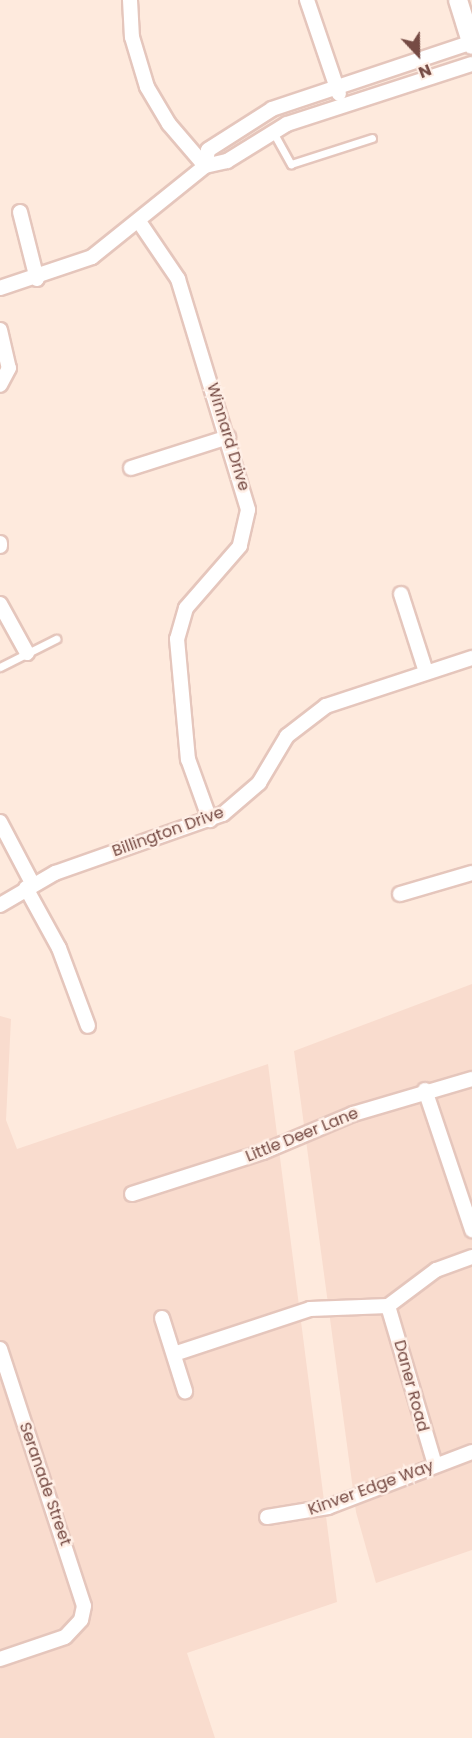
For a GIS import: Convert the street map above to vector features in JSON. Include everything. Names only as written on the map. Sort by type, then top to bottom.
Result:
[{"type":"street","points":[[130,0],[132,37],[147,87],[169,124],[205,166]]},
{"type":"street","points":[[308,0],[343,107]]},
{"type":"street","points":[[205,166],[208,150],[272,109],[472,43],[458,0]]},
{"type":"street","points":[[0,288],[37,279],[92,257],[140,223],[205,166],[227,161],[273,132],[472,64]]},
{"type":"street","points":[[20,212],[37,279]]},
{"type":"street","name":"Winnard Drive","points":[[140,223],[178,279],[246,490],[247,529],[229,562],[186,608],[177,639],[188,759],[210,820]]},
{"type":"street","points":[[0,330],[9,368],[0,386]]},
{"type":"street","points":[[131,468],[228,437]]},
{"type":"street","points":[[401,594],[426,672]]},
{"type":"street","points":[[0,604],[27,653]]},
{"type":"street","name":"Billington Drive","points":[[0,905],[29,885],[210,820],[245,799],[287,736],[313,714],[426,672],[472,658]]},
{"type":"street","points":[[0,822],[59,948],[88,1026]]},
{"type":"street","points":[[400,894],[472,873]]},
{"type":"street","name":"Little Deer Lane","points":[[132,1194],[425,1090],[472,1078]]},
{"type":"street","points":[[425,1090],[472,1230]]},
{"type":"street","points":[[174,1354],[310,1309],[388,1306],[436,1270],[472,1257]]},
{"type":"street","name":"Daner Road","points":[[388,1306],[435,1465]]},
{"type":"street","points":[[162,1318],[185,1391]]},
{"type":"street","name":"Seranade Street","points":[[0,1349],[82,1592],[81,1620],[65,1637],[0,1659]]},
{"type":"street","name":"Kinver Edge Way","points":[[267,1517],[316,1511],[472,1452]]},
{"type":"lane","points":[[273,132],[291,164],[372,138]]},
{"type":"lane","points":[[0,667],[56,639]]},
{"type":"shaded area","points":[[472,984],[472,1550],[376,1583],[356,1512],[294,1051]]},
{"type":"shaded area","points":[[0,1016],[11,1019],[6,1120],[17,1149],[268,1064],[337,1602],[187,1653],[215,1738],[0,1738]]}]
